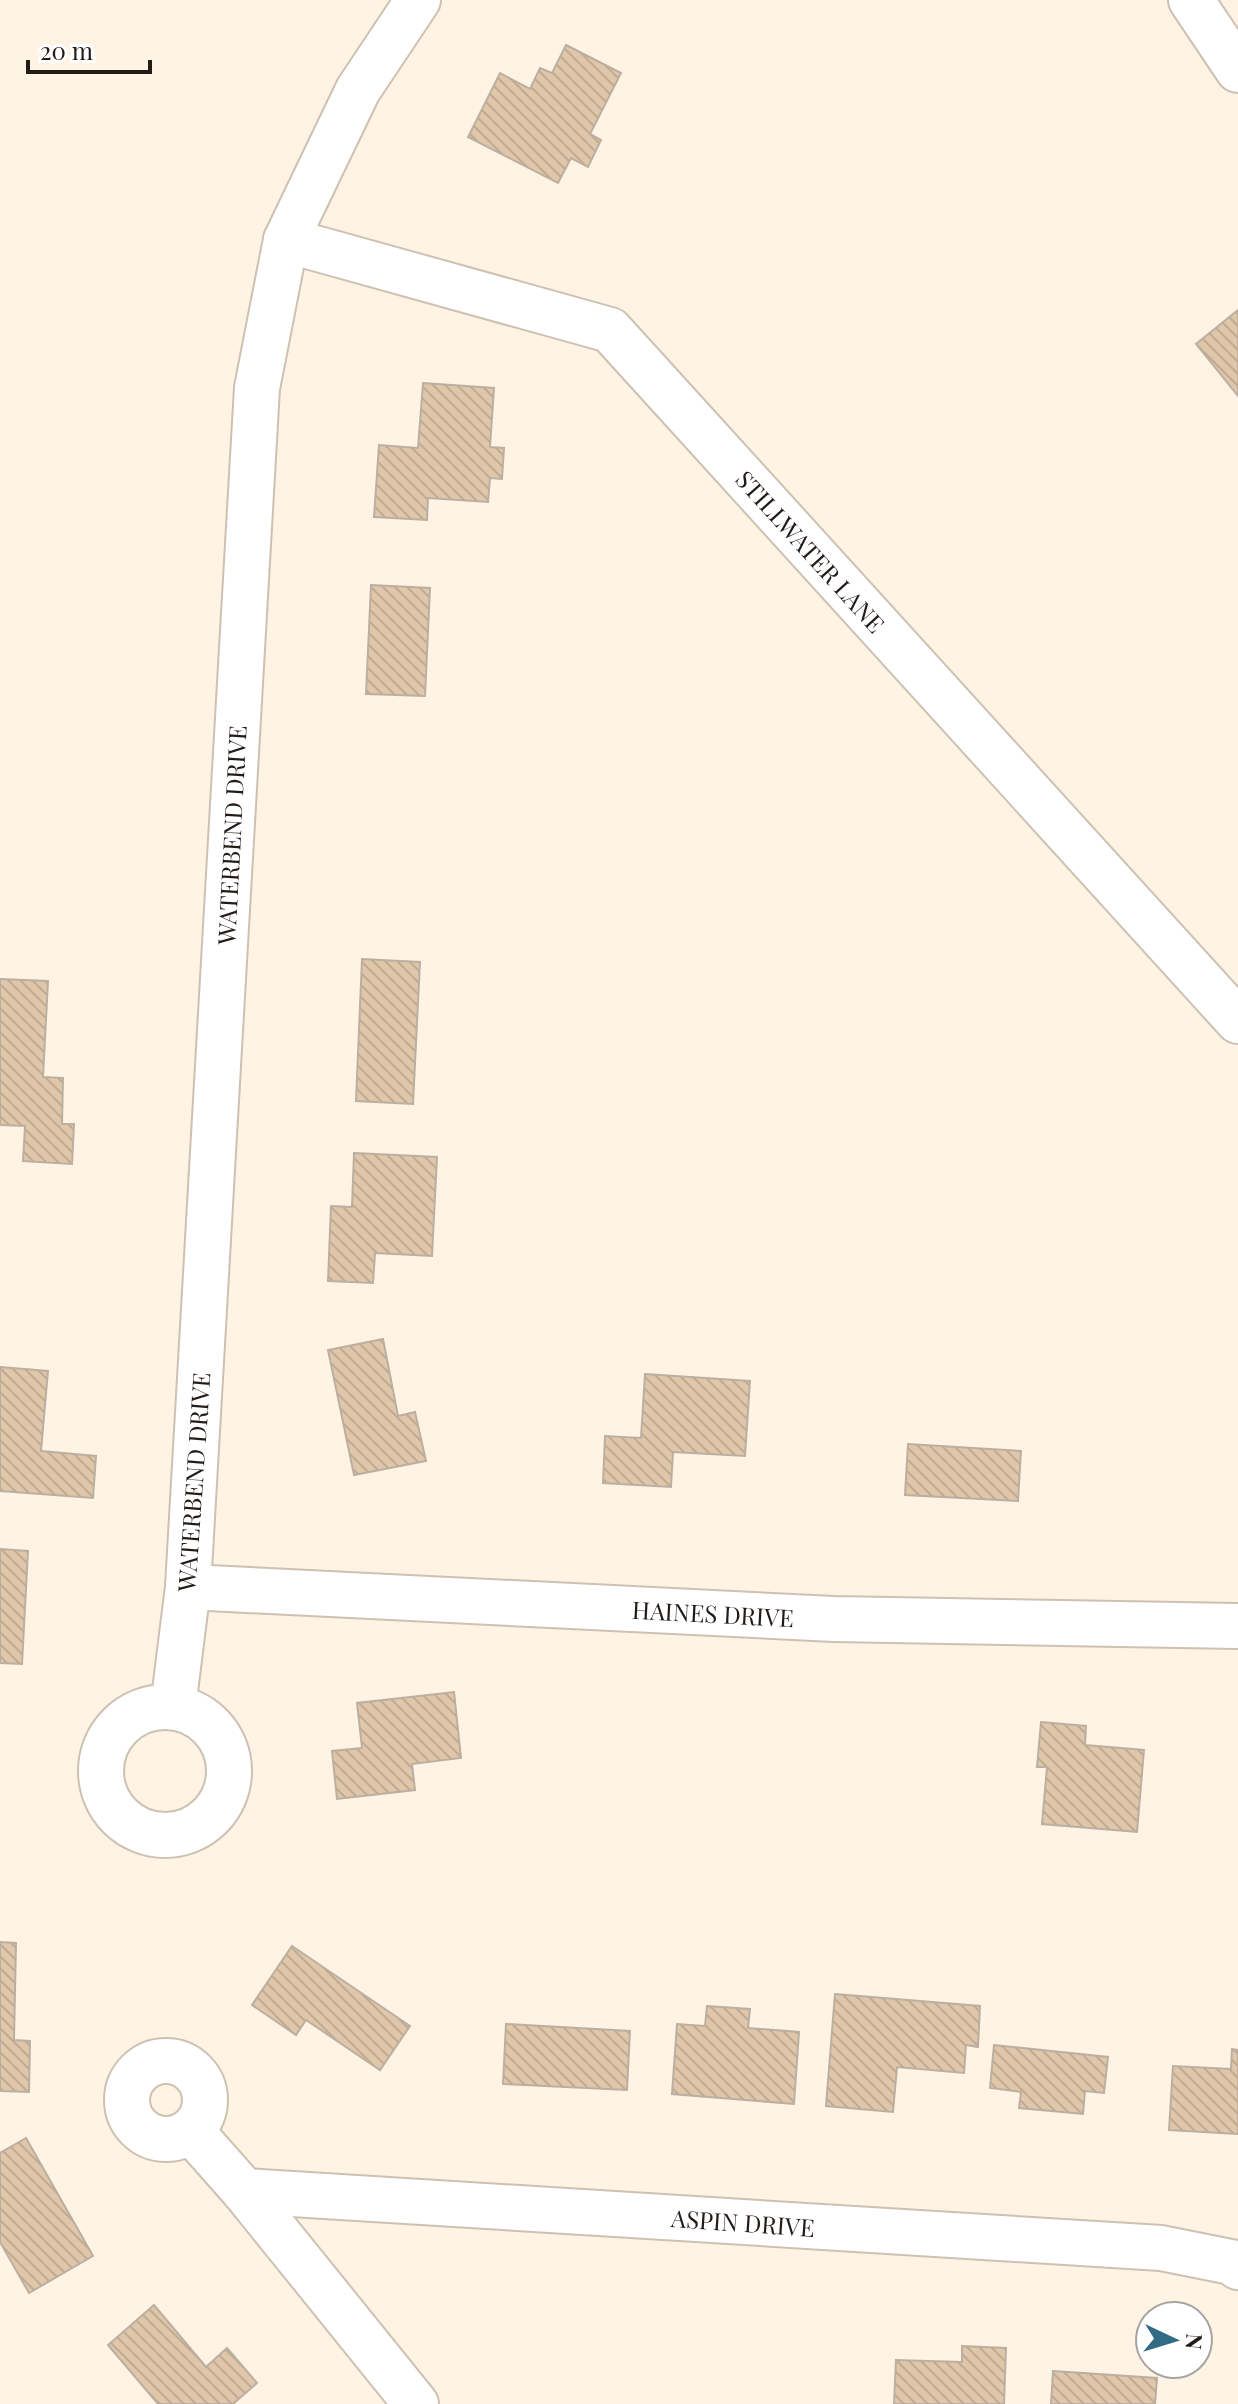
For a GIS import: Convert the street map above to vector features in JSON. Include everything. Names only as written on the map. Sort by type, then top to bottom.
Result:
[{"type":"street","name":"WATERBEND DRIVE","points":[[173,1707],[188,1587],[257,388],[286,240],[358,90],[418,0]]},
{"type":"street","points":[[1191,0],[1238,70]]},
{"type":"street","name":"STILLWATER LANE","points":[[286,240],[610,330],[1238,1021]]},
{"type":"street","name":"HAINES DRIVE","points":[[188,1587],[834,1619],[1238,1626]]},
{"type":"street","points":[[191,2131],[244,2191],[416,2404]]},
{"type":"street","name":"ASPIN DRIVE","points":[[244,2191],[1161,2248],[1231,2262],[1238,2267]]},
{"type":"building","points":[[566,45],[621,73],[590,134],[601,140],[588,167],[571,158],[558,183],[468,137],[500,73],[530,89],[540,68],[552,73]]},
{"type":"building","points":[[1238,310],[1238,396],[1196,344]]},
{"type":"building","points":[[423,383],[494,388],[490,447],[504,448],[502,479],[490,478],[488,502],[428,498],[427,520],[374,517],[379,445],[418,448]]},
{"type":"building","points":[[371,585],[430,588],[425,696],[366,694]]},
{"type":"building","points":[[362,959],[420,962],[413,1104],[356,1101]]},
{"type":"building","points":[[0,979],[48,981],[43,1077],[63,1078],[62,1124],[74,1124],[72,1164],[23,1161],[25,1126],[0,1125]]},
{"type":"building","points":[[354,1153],[437,1157],[432,1256],[375,1253],[373,1283],[328,1281],[331,1206],[352,1207]]},
{"type":"building","points":[[383,1339],[398,1416],[415,1412],[426,1461],[354,1475],[328,1350]]},
{"type":"building","points":[[0,1367],[48,1371],[41,1451],[96,1456],[93,1498],[0,1491]]},
{"type":"building","points":[[645,1374],[750,1381],[745,1456],[673,1452],[671,1487],[603,1483],[605,1436],[641,1438]]},
{"type":"building","points":[[908,1444],[1021,1451],[1018,1501],[905,1495]]},
{"type":"building","points":[[0,1549],[28,1551],[22,1664],[0,1663]]},
{"type":"building","points":[[454,1692],[461,1758],[412,1764],[415,1790],[337,1799],[332,1751],[362,1748],[357,1703]]},
{"type":"building","points":[[1041,1722],[1086,1726],[1085,1745],[1144,1750],[1137,1832],[1042,1824],[1047,1767],[1037,1767]]},
{"type":"building","points":[[0,1942],[16,1943],[14,2040],[30,2041],[29,2092],[0,2091]]},
{"type":"building","points":[[292,1946],[410,2026],[380,2070],[306,2020],[296,2035],[252,2005]]},
{"type":"building","points":[[835,1994],[980,2006],[978,2047],[966,2045],[964,2073],[897,2067],[893,2112],[826,2106]]},
{"type":"building","points":[[707,2006],[750,2009],[748,2028],[799,2032],[794,2104],[672,2094],[677,2024],[705,2026]]},
{"type":"building","points":[[506,2024],[630,2031],[627,2090],[503,2084]]},
{"type":"building","points":[[994,2045],[1108,2057],[1104,2093],[1085,2091],[1083,2114],[1019,2108],[1021,2092],[990,2088]]},
{"type":"building","points":[[1232,2049],[1238,2050],[1238,2134],[1169,2130],[1173,2066],[1231,2069]]},
{"type":"building","points":[[26,2138],[93,2256],[29,2293],[0,2242],[0,2153]]},
{"type":"building","points":[[154,2305],[206,2367],[227,2348],[257,2383],[233,2404],[158,2404],[108,2345]]},
{"type":"building","points":[[962,2346],[1006,2348],[1004,2404],[894,2404],[896,2360],[962,2362]]},
{"type":"building","points":[[1053,2371],[1157,2380],[1155,2404],[1051,2404]]}]
